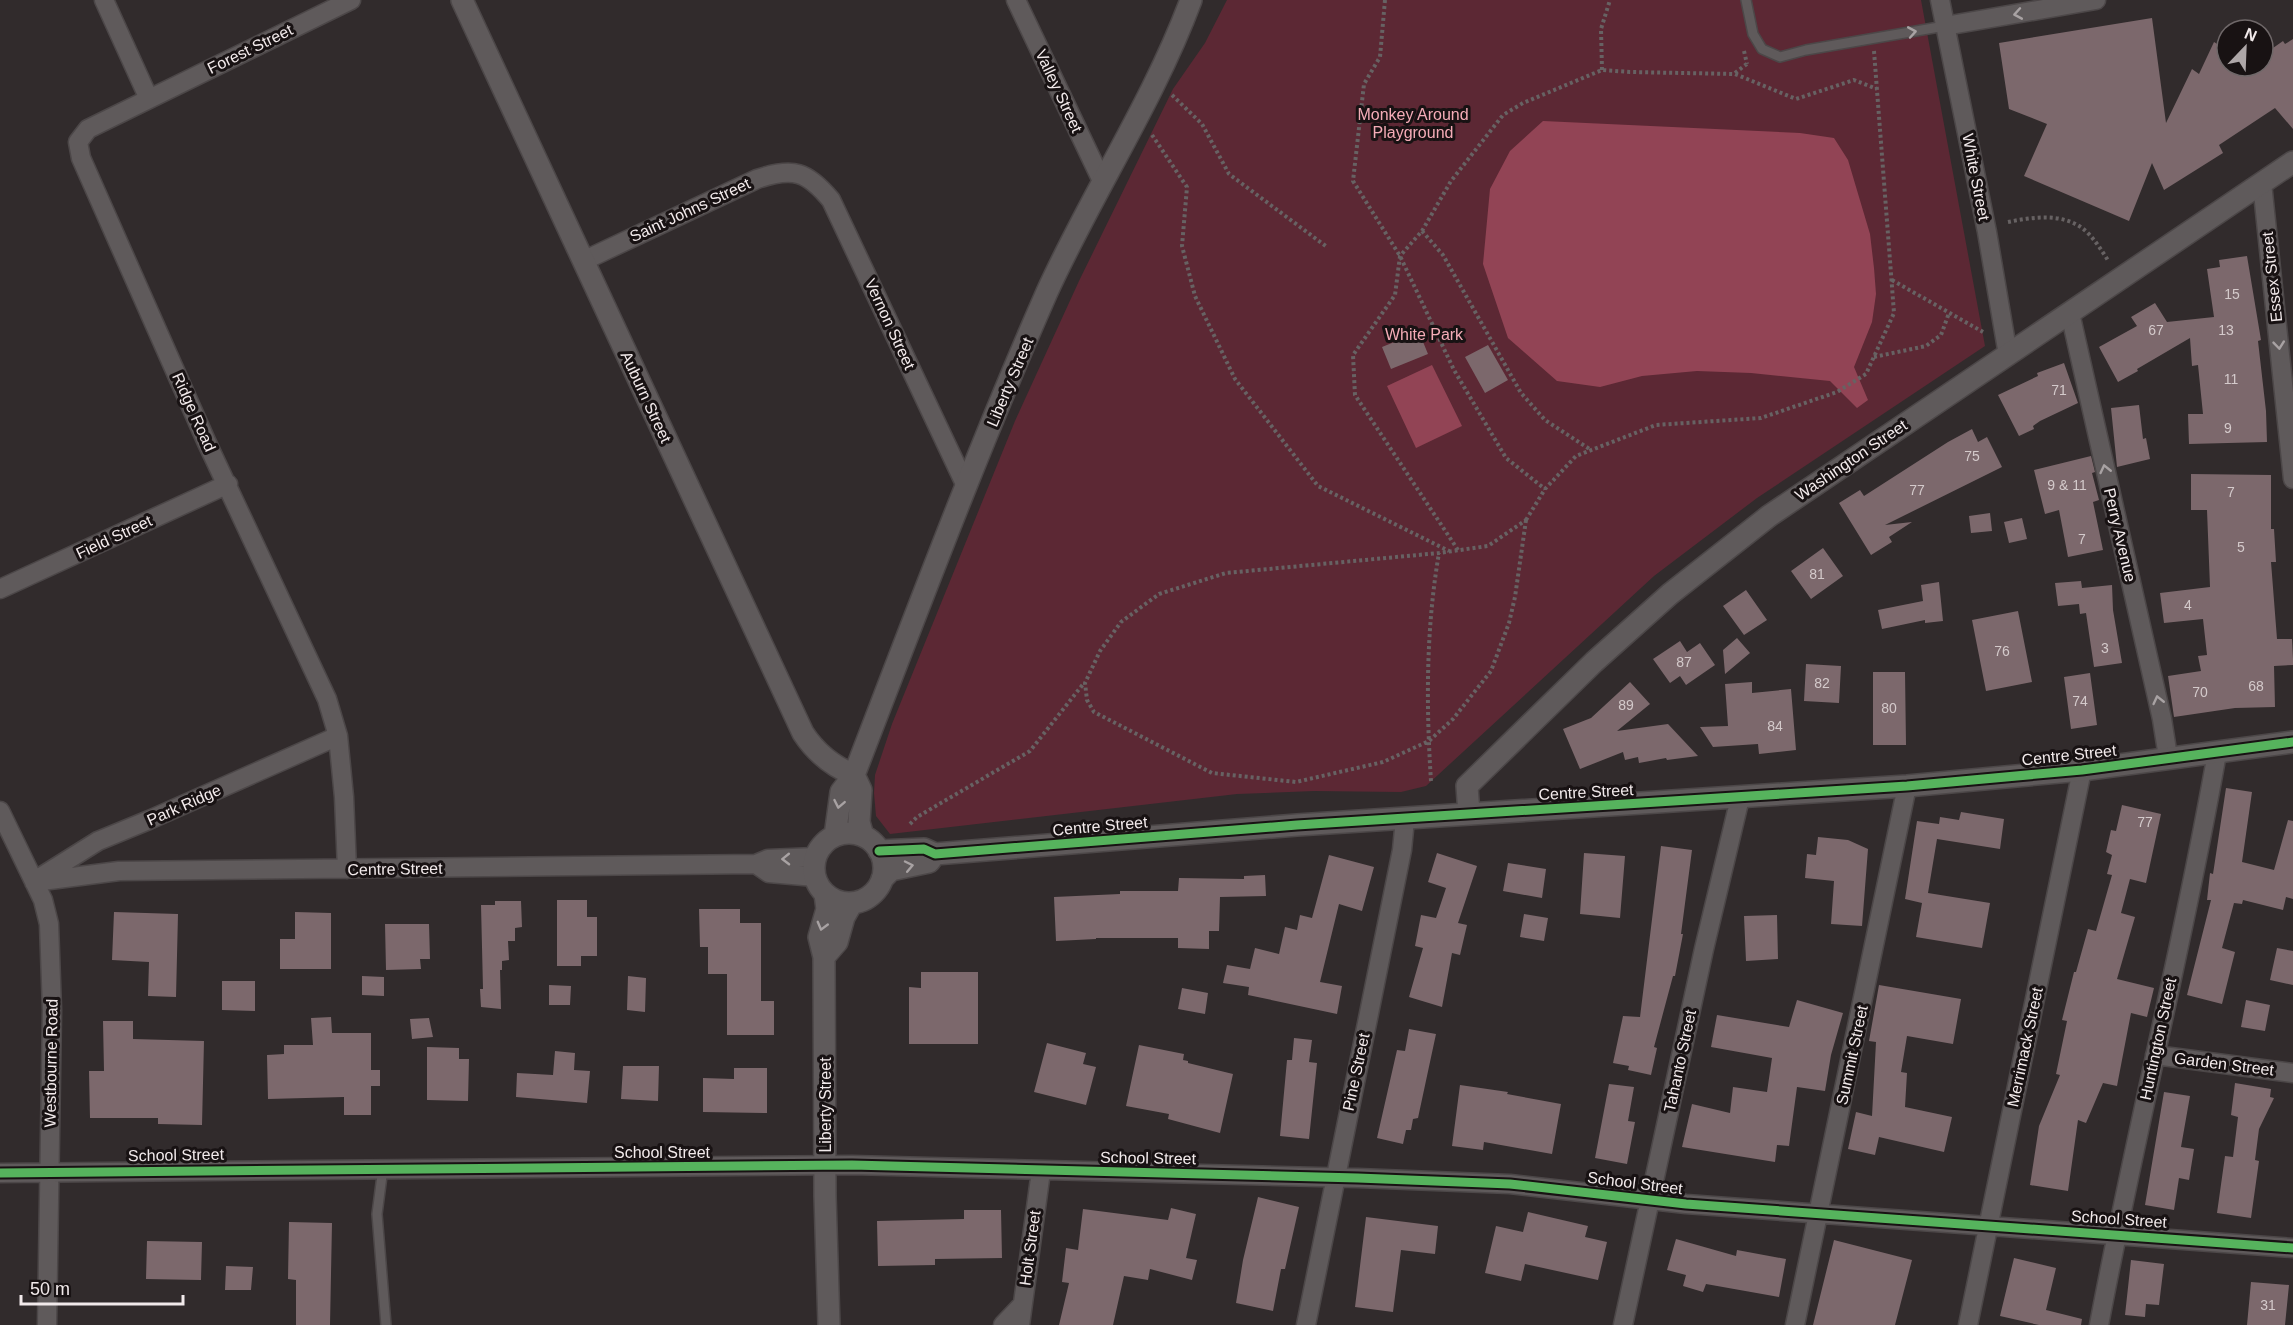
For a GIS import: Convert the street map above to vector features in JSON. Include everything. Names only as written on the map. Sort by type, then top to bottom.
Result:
[{"type":"street","points":[[104,0],[149,99]]},
{"type":"street","name":"Forest Street","points":[[149,99],[351,0]]},
{"type":"street","name":"Auburn Street","points":[[462,0],[803,733],[820,755],[837,768],[854,776]]},
{"type":"street","name":"Valley Street","points":[[1016,0],[1102,181]]},
{"type":"street","name":"Liberty Street","points":[[834,836],[841,792],[854,776],[966,486],[1048,291],[1102,181],[1152,91],[1191,0]]},
{"type":"street","name":"White Street","points":[[1940,0],[1987,232],[2008,355]]},
{"type":"street","points":[[1945,26],[2096,0]]},
{"type":"street","name":"Ridge Road","points":[[149,99],[88,129],[78,142],[81,158],[207,443],[327,699],[338,736],[344,797],[347,869]]},
{"type":"street","name":"Washington Street","points":[[1468,814],[1467,786],[1594,662],[1670,594],[1769,516],[2293,162]]},
{"type":"street","name":"Saint Johns Street","points":[[583,261],[757,179],[776,173],[800,173]]},
{"type":"street","name":"Vernon Street","points":[[800,173],[831,200],[966,486]]},
{"type":"street","name":"Essex Street","points":[[2262,183],[2293,479]]},
{"type":"street","name":"Perry Avenue","points":[[2070,313],[2162,719],[2168,757]]},
{"type":"street","name":"Field Street","points":[[0,589],[228,484]]},
{"type":"street","name":"Park Ridge","points":[[34,882],[98,841],[160,816],[338,736]]},
{"type":"street","name":"Centre Street","points":[[879,851],[924,849],[935,854],[1297,825],[1907,786],[2082,770],[2293,742]]},
{"type":"street","name":"Huntington Street","points":[[2099,1325],[2217,753]]},
{"type":"street","name":"Merrimack Street","points":[[1968,1325],[2082,770]]},
{"type":"street","points":[[854,776],[861,790],[859,822],[863,836]]},
{"type":"street","name":"Summit Street","points":[[1795,1325],[1907,786]]},
{"type":"street","name":"Tahanto Street","points":[[1623,1325],[1704,949],[1740,798]]},
{"type":"street","name":"Westbourne Road","points":[[0,811],[44,900],[49,924],[52,965],[47,1325]]},
{"type":"street","name":"Pine Street","points":[[1305,1325],[1402,850],[1405,819]]},
{"type":"street","points":[[844,833],[863,836],[873,842],[879,851],[884,870],[882,879],[870,896],[852,903],[842,902],[819,876],[820,848],[834,836],[844,833]]},
{"type":"street","name":"Centre Street","points":[[882,879],[891,870],[930,862],[935,854]]},
{"type":"street","name":"Centre Street","points":[[34,882],[118,871],[756,864],[769,873],[819,876]]},
{"type":"street","name":"Liberty Street","points":[[819,876],[827,909],[819,937],[824,957],[825,1165],[829,1325]]},
{"type":"street","points":[[824,957],[837,942],[844,916],[852,903]]},
{"type":"street","name":"Garden Street","points":[[2155,1055],[2293,1073]]},
{"type":"street","name":"School Street","points":[[0,1173],[825,1165],[1335,1178],[1510,1184],[1649,1200],[1818,1215],[1988,1225],[2293,1248]]},
{"type":"street","name":"Holt Street","points":[[1020,1325],[1041,1171]]},
{"type":"street","points":[[1003,1325],[1022,1305]]},
{"type":"lane","points":[[1746,0],[1753,34],[1762,49],[1780,57],[1806,50],[1945,26]]},
{"type":"lane","points":[[383,1168],[377,1214],[386,1325]]},
{"type":"path","points":[[1385,0],[1380,57],[1364,84],[1353,181],[1400,256],[1454,370],[1506,458],[1545,489]]},
{"type":"path","points":[[1602,70],[1601,30],[1610,0]]},
{"type":"path","points":[[1085,682],[1086,700],[1094,712],[1212,773],[1296,782],[1383,762],[1429,741],[1453,719],[1491,671],[1509,623],[1526,520],[1545,489],[1576,456],[1656,425],[1761,418],[1837,392],[1866,374],[1894,313],[1877,89],[1876,38]]},
{"type":"path","points":[[1735,74],[1762,49]]},
{"type":"path","points":[[1458,550],[1355,395],[1353,355],[1395,295],[1400,256],[1422,231],[1451,182],[1503,115],[1602,70],[1735,74],[1796,99],[1854,80],[1877,89]]},
{"type":"path","points":[[1167,90],[1202,124],[1229,174],[1327,247]]},
{"type":"path","points":[[1147,128],[1187,187],[1182,246],[1196,296],[1234,379],[1318,486],[1449,552]]},
{"type":"path","points":[[2008,222],[2045,217],[2066,220],[2083,229],[2110,262]]},
{"type":"path","points":[[1422,231],[1443,255],[1521,393],[1545,420],[1592,450]]},
{"type":"path","points":[[1892,280],[1983,332]]},
{"type":"path","points":[[1874,357],[1926,345],[1941,335],[1949,313]]},
{"type":"path","points":[[910,824],[917,817],[1030,751],[1085,682],[1114,629],[1159,594],[1226,573],[1449,552],[1488,546],[1526,520]]},
{"type":"path","points":[[1431,781],[1429,741],[1431,596],[1438,553]]},
{"type":"green space","name":"White Park","points":[[1227,0],[1921,0],[1985,346],[1757,498],[1654,576],[1426,786],[1401,792],[1314,791],[1237,794],[890,834],[876,816],[874,793],[875,775],[892,724],[1015,421],[1079,281],[1173,89],[1205,43]]},
{"type":"shaded area","points":[[1543,121],[1800,133],[1834,138],[1848,160],[1870,234],[1876,294],[1872,322],[1854,367],[1868,400],[1857,408],[1830,381],[1751,373],[1697,371],[1642,376],[1600,387],[1557,381],[1508,338],[1483,264],[1490,189],[1510,151]]},
{"type":"shaded area","points":[[1432,365],[1462,426],[1416,448],[1387,386]]},
{"type":"building","points":[[2152,18],[2166,123],[2192,69],[2199,74],[2214,42],[2215,78],[2275,78],[2275,47],[2283,41],[2285,44],[2293,39],[2293,129],[2275,108],[2219,145],[2223,153],[2164,190],[2152,163],[2129,221],[2024,176],[2047,124],[2009,109],[1999,43]]},
{"type":"building","points":[[2247,256],[2261,340],[2258,341],[2267,442],[2189,444],[2188,414],[2203,414],[2198,365],[2192,366],[2190,338],[2118,382],[2099,347],[2137,326],[2131,317],[2155,303],[2167,322],[2214,317],[2207,269],[2220,267],[2219,260]]},
{"type":"building","points":[[1419,332],[1428,354],[1391,369],[1382,347]]},
{"type":"building","points":[[1488,345],[1508,380],[1485,393],[1465,357]]},
{"type":"building","points":[[2064,363],[2078,403],[2040,421],[2033,426],[2034,429],[2019,436],[1998,395],[2038,376],[2037,373]]},
{"type":"building","points":[[2139,405],[2143,439],[2146,438],[2150,459],[2117,467],[2111,408]]},
{"type":"building","points":[[1972,429],[1978,442],[1987,437],[2002,467],[1885,525],[1912,522],[1889,537],[1892,542],[1871,555],[1839,503],[1860,490],[1864,496]]},
{"type":"building","points":[[2091,456],[2095,472],[2092,473],[2099,500],[2093,502],[2103,550],[2068,557],[2059,510],[2045,514],[2034,470]]},
{"type":"building","points":[[2191,474],[2271,475],[2271,529],[2274,529],[2276,562],[2271,562],[2277,639],[2292,639],[2293,659],[2293,665],[2274,666],[2275,707],[2235,708],[2174,717],[2168,676],[2201,671],[2198,656],[2207,655],[2203,619],[2164,623],[2160,593],[2210,587],[2207,510],[2191,510]]},
{"type":"building","points":[[1990,513],[1992,531],[1971,533],[1969,516]]},
{"type":"building","points":[[2022,518],[2027,539],[2009,543],[2004,522]]},
{"type":"building","points":[[1823,548],[1843,576],[1811,599],[1791,571]]},
{"type":"building","points":[[2081,581],[2082,588],[2112,585],[2113,610],[2122,663],[2094,667],[2086,613],[2080,614],[2079,604],[2058,606],[2055,583]]},
{"type":"building","points":[[1939,582],[1943,621],[1925,623],[1925,620],[1882,629],[1878,610],[1923,601],[1921,585]]},
{"type":"building","points":[[1746,590],[1767,620],[1744,635],[1723,606]]},
{"type":"building","points":[[2018,611],[2032,682],[1986,691],[1972,620]]},
{"type":"building","points":[[1737,638],[1750,653],[1725,674],[1723,650]]},
{"type":"building","points":[[1680,641],[1687,652],[1700,643],[1715,665],[1686,685],[1680,676],[1670,683],[1653,659]]},
{"type":"building","points":[[1806,664],[1841,666],[1839,703],[1804,701]]},
{"type":"building","points":[[1873,672],[1905,672],[1906,745],[1873,745]]},
{"type":"building","points":[[2090,673],[2097,725],[2071,729],[2064,677]]},
{"type":"building","points":[[1630,682],[1650,704],[1617,731],[1668,724],[1698,756],[1639,763],[1638,757],[1625,760],[1623,752],[1580,769],[1563,729],[1591,718]]},
{"type":"building","points":[[1752,682],[1752,693],[1791,689],[1796,750],[1759,754],[1758,744],[1713,747],[1700,727],[1728,726],[1725,684]]},
{"type":"building","points":[[2226,788],[2252,792],[2242,862],[2274,870],[2288,820],[2293,821],[2293,899],[2286,897],[2283,910],[2243,900],[2242,904],[2234,903],[2222,948],[2235,952],[2222,1004],[2187,995],[2211,900],[2207,900],[2210,873],[2213,874]]},
{"type":"building","points":[[2122,805],[2161,814],[2146,883],[2130,879],[2121,913],[2135,917],[2117,979],[2154,988],[2147,1017],[2131,1013],[2117,1086],[2103,1083],[2086,1123],[2078,1120],[2068,1191],[2030,1185],[2039,1126],[2060,1075],[2056,1074],[2067,1021],[2062,1020],[2088,929],[2096,931],[2112,875],[2107,874],[2112,855],[2106,852],[2111,830],[2116,831]]},
{"type":"building","points":[[1961,812],[2004,819],[2000,849],[1937,839],[1928,893],[1990,903],[1982,948],[1916,937],[1922,903],[1905,899],[1917,821],[1939,824],[1940,817],[1959,820]]},
{"type":"building","points":[[1818,837],[1848,840],[1868,849],[1862,926],[1831,924],[1834,881],[1805,878],[1807,854],[1816,855]]},
{"type":"building","points":[[1661,846],[1692,850],[1681,934],[1683,934],[1675,976],[1673,976],[1654,1047],[1657,1048],[1651,1075],[1628,1070],[1629,1066],[1613,1063],[1623,1016],[1640,1017]]},
{"type":"building","points":[[1437,853],[1477,866],[1458,923],[1467,925],[1460,955],[1452,953],[1442,1007],[1409,997],[1423,948],[1415,946],[1421,915],[1436,918],[1446,888],[1428,882]]},
{"type":"building","points":[[1584,853],[1625,856],[1620,918],[1580,914]]},
{"type":"building","points":[[1329,855],[1374,867],[1362,911],[1339,904],[1320,982],[1342,986],[1337,1014],[1248,995],[1249,987],[1223,983],[1227,965],[1250,969],[1255,948],[1279,954],[1285,927],[1297,930],[1300,915],[1312,918]]},
{"type":"building","points":[[1508,863],[1546,869],[1542,898],[1503,891]]},
{"type":"building","points":[[1265,875],[1266,896],[1220,897],[1219,931],[1209,931],[1209,949],[1178,948],[1178,938],[1096,938],[1056,941],[1054,897],[1120,894],[1120,891],[1178,891],[1179,878],[1244,879],[1244,876]]},
{"type":"building","points":[[557,900],[587,900],[587,917],[597,917],[597,956],[581,956],[581,966],[557,966]]},
{"type":"building","points":[[495,901],[521,901],[522,927],[515,928],[515,941],[508,941],[509,960],[502,961],[502,970],[500,970],[501,1009],[481,1007],[480,989],[483,989],[481,905],[495,905]]},
{"type":"building","points":[[699,909],[740,909],[740,923],[761,923],[761,1001],[774,1001],[774,1035],[727,1035],[727,974],[708,974],[708,947],[700,947]]},
{"type":"building","points":[[114,912],[178,914],[176,997],[148,996],[149,962],[112,960]]},
{"type":"building","points":[[295,912],[331,913],[331,969],[280,969],[280,939],[295,939]]},
{"type":"building","points":[[1524,914],[1548,918],[1544,941],[1520,937]]},
{"type":"building","points":[[1777,915],[1778,959],[1746,961],[1744,916]]},
{"type":"building","points":[[385,924],[429,924],[430,959],[420,959],[421,969],[386,970]]},
{"type":"building","points":[[2277,948],[2293,951],[2293,985],[2270,980]]},
{"type":"building","points":[[921,972],[978,972],[978,1044],[909,1044],[909,987],[921,988]]},
{"type":"building","points":[[362,976],[384,977],[384,996],[362,995]]},
{"type":"building","points":[[628,976],[646,978],[645,1012],[627,1010]]},
{"type":"building","points":[[222,981],[255,981],[255,1011],[222,1010]]},
{"type":"building","points":[[549,985],[571,986],[570,1005],[549,1005]]},
{"type":"building","points":[[1879,985],[1961,999],[1953,1044],[1907,1036],[1901,1072],[1907,1073],[1905,1107],[1952,1117],[1944,1152],[1879,1137],[1875,1155],[1848,1149],[1856,1112],[1872,1116],[1876,1042],[1869,1041]]},
{"type":"building","points":[[1182,988],[1208,993],[1205,1014],[1178,1009]]},
{"type":"building","points":[[1797,1000],[1843,1013],[1831,1055],[1825,1091],[1797,1087],[1789,1146],[1777,1145],[1775,1162],[1682,1147],[1692,1104],[1730,1113],[1733,1087],[1767,1092],[1772,1058],[1711,1047],[1717,1015],[1789,1027]]},
{"type":"building","points":[[2246,1000],[2270,1005],[2265,1031],[2241,1027]]},
{"type":"building","points":[[331,1017],[332,1033],[371,1033],[371,1070],[380,1070],[380,1086],[371,1086],[371,1115],[344,1115],[344,1097],[268,1099],[267,1055],[284,1054],[284,1045],[313,1045],[311,1018]]},
{"type":"building","points":[[429,1018],[433,1037],[412,1039],[410,1019]]},
{"type":"building","points":[[103,1021],[133,1021],[133,1039],[204,1041],[202,1125],[158,1124],[158,1118],[90,1118],[89,1071],[104,1071]]},
{"type":"building","points":[[1409,1029],[1436,1034],[1418,1118],[1413,1119],[1411,1130],[1406,1130],[1403,1144],[1377,1138],[1397,1050],[1405,1051]]},
{"type":"building","points":[[1294,1038],[1312,1040],[1309,1062],[1317,1063],[1309,1139],[1280,1136],[1287,1060],[1292,1060]]},
{"type":"building","points":[[1047,1043],[1086,1053],[1083,1064],[1096,1067],[1086,1105],[1034,1092]]},
{"type":"building","points":[[1139,1045],[1184,1054],[1183,1060],[1188,1063],[1233,1074],[1220,1133],[1168,1119],[1169,1114],[1126,1106]]},
{"type":"building","points":[[427,1047],[459,1048],[459,1059],[469,1059],[468,1101],[427,1100]]},
{"type":"building","points":[[555,1051],[575,1053],[574,1070],[590,1071],[587,1103],[516,1097],[517,1073],[553,1075]]},
{"type":"building","points":[[623,1066],[659,1066],[658,1101],[621,1099]]},
{"type":"building","points":[[734,1068],[767,1068],[767,1113],[703,1112],[703,1078],[734,1079]]},
{"type":"building","points":[[2235,1083],[2271,1089],[2270,1097],[2274,1098],[2259,1129],[2255,1160],[2259,1161],[2251,1218],[2217,1213],[2225,1156],[2233,1157],[2238,1117],[2231,1115]]},
{"type":"building","points":[[1609,1084],[1634,1087],[1628,1121],[1635,1122],[1627,1164],[1595,1158]]},
{"type":"building","points":[[1460,1085],[1508,1092],[1507,1094],[1561,1104],[1552,1154],[1484,1142],[1483,1150],[1452,1146]]},
{"type":"building","points":[[2164,1092],[2190,1096],[2181,1147],[2194,1149],[2189,1180],[2179,1178],[2174,1210],[2145,1205]]},
{"type":"building","points":[[1258,1197],[1299,1207],[1285,1269],[1281,1269],[1273,1311],[1236,1303],[1243,1260]]},
{"type":"building","points":[[1171,1208],[1196,1214],[1186,1258],[1197,1260],[1192,1280],[1150,1269],[1148,1280],[1124,1276],[1113,1325],[1059,1325],[1069,1283],[1062,1282],[1066,1248],[1078,1250],[1083,1209],[1168,1220]]},
{"type":"building","points":[[964,1210],[1001,1210],[1002,1258],[935,1259],[935,1265],[878,1266],[877,1221],[964,1219]]},
{"type":"building","points":[[1528,1212],[1588,1226],[1585,1237],[1607,1242],[1598,1280],[1525,1264],[1521,1281],[1485,1273],[1496,1226],[1523,1232]]},
{"type":"building","points":[[1366,1217],[1438,1226],[1435,1254],[1401,1250],[1393,1312],[1355,1307]]},
{"type":"building","points":[[289,1222],[332,1223],[330,1325],[296,1325],[296,1280],[288,1279]]},
{"type":"building","points":[[1676,1239],[1736,1256],[1737,1250],[1786,1259],[1779,1297],[1706,1284],[1703,1292],[1683,1286],[1686,1275],[1667,1270]]},
{"type":"building","points":[[1834,1240],[1912,1260],[1895,1325],[1813,1325]]},
{"type":"building","points":[[147,1241],[202,1242],[201,1280],[146,1279]]},
{"type":"building","points":[[2014,1258],[2056,1268],[2046,1310],[2082,1319],[2081,1325],[2039,1325],[2000,1316]]},
{"type":"building","points":[[2131,1260],[2164,1264],[2159,1305],[2146,1304],[2145,1317],[2125,1315]]},
{"type":"building","points":[[226,1266],[253,1267],[251,1290],[225,1290]]},
{"type":"building","points":[[2251,1282],[2289,1285],[2285,1325],[2247,1325]]},
{"type":"cycle path","points":[[879,851],[924,849],[935,854],[1297,825],[1907,786],[2082,770],[2293,742]]},
{"type":"cycle path","points":[[0,1173],[852,1165],[1358,1178],[1510,1184],[1686,1204],[2293,1248]]},
{"type":"park label","name":"Monkey Around Playground","points":[[1413,123]]}]
